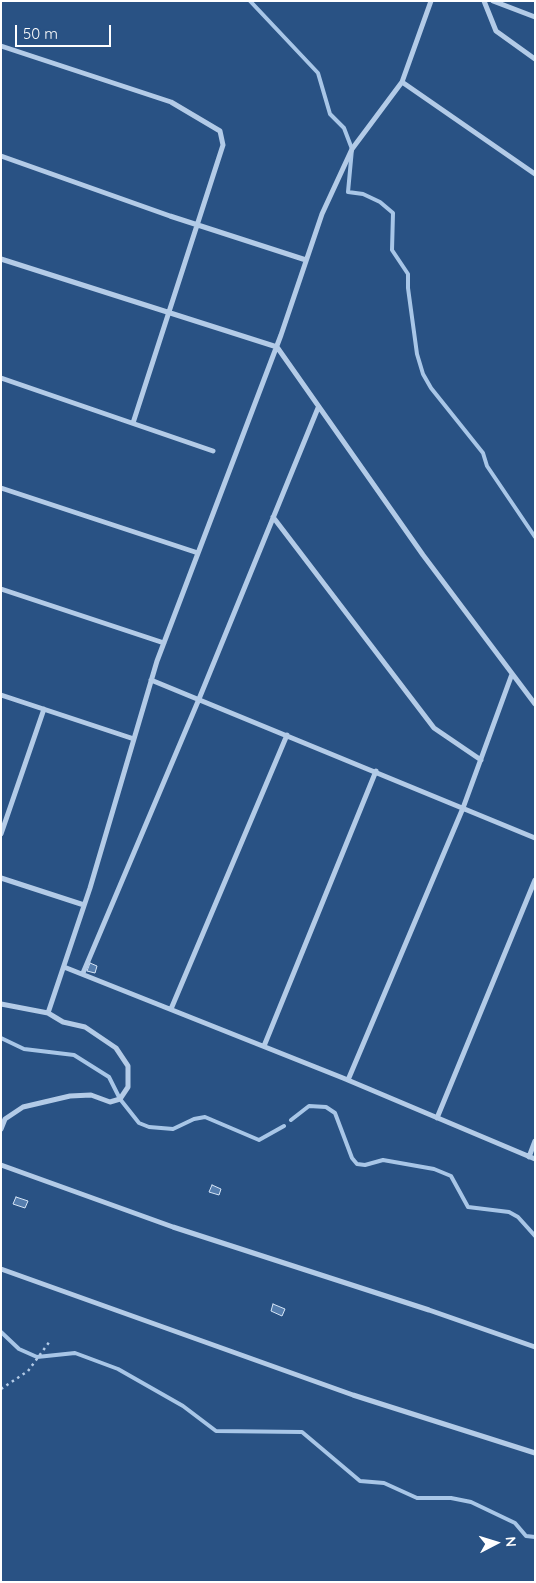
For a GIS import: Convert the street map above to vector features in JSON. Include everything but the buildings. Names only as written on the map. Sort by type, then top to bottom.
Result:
[{"type":"street","points":[[48,1013],[84,906],[151,680],[276,347],[322,214],[352,149],[402,82],[431,1]]},
{"type":"street","points":[[484,1],[496,31],[535,59]]},
{"type":"street","points":[[492,1],[535,17]]},
{"type":"street","points":[[1,46],[170,102],[220,131],[223,145],[133,423]]},
{"type":"street","points":[[402,82],[535,174]]},
{"type":"street","points":[[1,156],[306,260]]},
{"type":"street","points":[[1,259],[276,347],[422,555],[535,704]]},
{"type":"street","points":[[1,378],[213,451]]},
{"type":"street","points":[[83,974],[199,699],[318,408]]},
{"type":"street","points":[[1,488],[198,552]]},
{"type":"street","points":[[273,517],[399,685],[434,728],[481,760]]},
{"type":"street","points":[[1,589],[164,643]]},
{"type":"street","points":[[348,1080],[463,808],[512,674]]},
{"type":"street","points":[[151,680],[535,838]]},
{"type":"street","points":[[1,695],[134,739]]},
{"type":"street","points":[[1,834],[44,709]]},
{"type":"street","points":[[172,1009],[287,735]]},
{"type":"street","points":[[264,1046],[376,772]]},
{"type":"street","points":[[1,878],[84,906]]},
{"type":"street","points":[[437,1118],[535,880]]},
{"type":"street","points":[[64,967],[348,1080],[535,1159]]},
{"type":"street","points":[[1,1004],[48,1013],[63,1022],[85,1027],[116,1048],[128,1066],[128,1087],[120,1099],[110,1102],[91,1095],[70,1096],[22,1107],[4,1119],[1,1129]]},
{"type":"street","points":[[529,1157],[535,1141]]},
{"type":"street","points":[[1,1165],[173,1227],[430,1310],[535,1347]]},
{"type":"street","points":[[1,1268],[353,1395],[535,1453]]},
{"type":"path","points":[[1,1390],[28,1371],[50,1341]]},
{"type":"waterway","points":[[250,1],[318,73],[330,114],[344,128],[352,149],[348,192],[363,194],[380,202],[393,213],[392,250],[408,274],[408,288],[417,354],[423,374],[431,388],[483,453],[487,466],[535,537]]},
{"type":"waterway","points":[[1,1038],[24,1049],[74,1055],[109,1077],[120,1099],[139,1123],[149,1127],[173,1129],[194,1119],[205,1117],[259,1140],[284,1126]]},
{"type":"waterway","points":[[291,1120],[309,1106],[326,1107],[335,1113],[352,1158],[357,1164],[365,1165],[383,1160],[434,1169],[451,1176],[468,1207],[509,1212],[518,1217],[535,1236]]},
{"type":"waterway","points":[[1,1332],[19,1349],[37,1357],[75,1353],[118,1369],[183,1406],[216,1431],[302,1432],[360,1481],[384,1483],[417,1498],[451,1498],[471,1502],[515,1523],[526,1536],[535,1537]]}]
